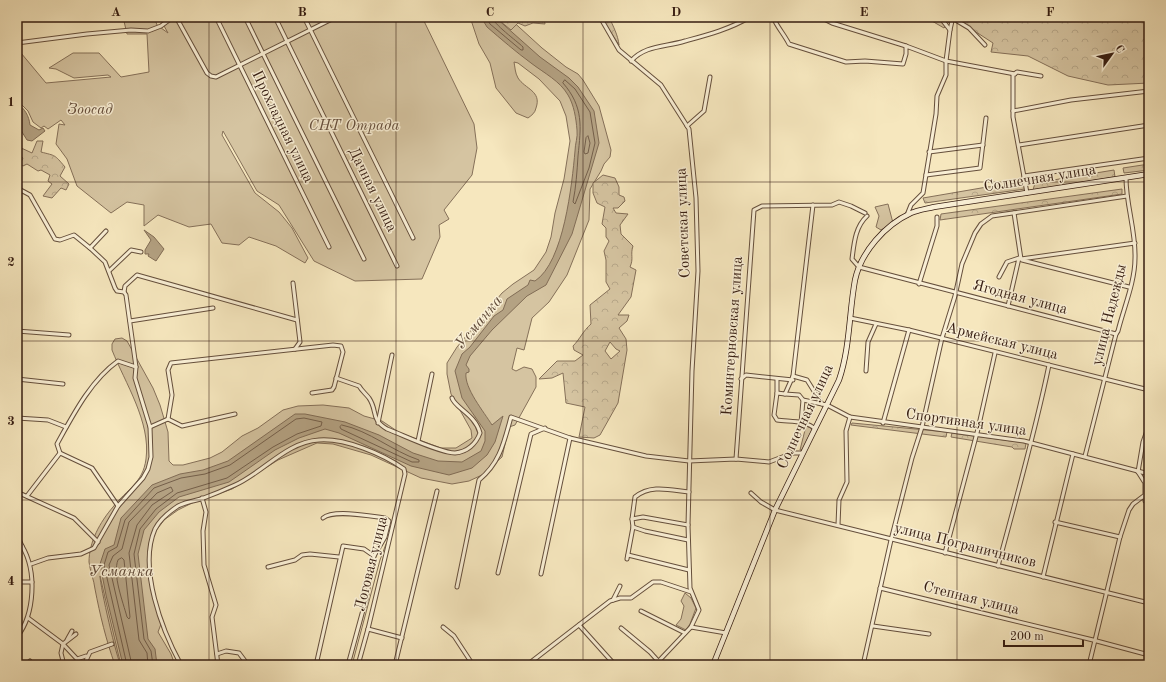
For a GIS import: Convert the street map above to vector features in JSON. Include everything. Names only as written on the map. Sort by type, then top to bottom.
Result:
[{"type":"street","points":[[17,43],[87,34],[131,30],[148,31],[161,26],[174,17],[211,76],[216,77],[336,17]]},
{"type":"street","name":"Прохладная улица","points":[[216,17],[329,246]]},
{"type":"street","points":[[245,17],[364,259]]},
{"type":"street","name":"Дачная улица","points":[[275,17],[397,266]]},
{"type":"street","points":[[304,17],[413,238]]},
{"type":"street","name":"Советская улица","points":[[600,17],[619,50],[661,85],[688,126],[696,198],[698,271],[689,461],[688,540],[691,592],[699,610],[691,627],[655,665]]},
{"type":"street","points":[[631,61],[643,50],[684,42],[723,30],[750,17]]},
{"type":"street","points":[[773,17],[777,27],[784,34],[789,44],[846,62],[865,61],[903,64],[906,54],[906,46]]},
{"type":"street","points":[[820,17],[832,23],[906,46],[946,61],[1015,74],[1017,72],[1041,76]]},
{"type":"street","points":[[940,17],[950,30]]},
{"type":"street","points":[[907,215],[911,205],[923,193],[937,96],[946,75],[946,61],[952,21],[954,19],[969,28],[985,45]]},
{"type":"street","points":[[1015,74],[1013,75],[1013,111],[1027,193]]},
{"type":"street","points":[[688,126],[704,111],[710,77]]},
{"type":"street","points":[[1013,111],[1071,100],[1149,91]]},
{"type":"street","points":[[926,174],[980,168],[986,118]]},
{"type":"street","points":[[1020,145],[1149,125]]},
{"type":"street","points":[[929,152],[983,145]]},
{"type":"street","points":[[1024,176],[1149,158]]},
{"type":"street","name":"Солнечная улица","points":[[713,665],[775,510],[815,429],[844,365],[855,278],[870,248],[879,237],[907,215],[934,207],[1149,174]]},
{"type":"street","name":"улица Надежды","points":[[1085,456],[1135,260],[1135,243],[1127,196],[1126,178]]},
{"type":"street","points":[[17,189],[30,195],[56,239],[60,240],[74,235],[105,262],[115,288],[117,291],[124,292]]},
{"type":"street","points":[[863,665],[873,626],[891,540],[912,458],[922,427],[942,338],[962,264],[978,229],[992,216],[1127,196]]},
{"type":"street","points":[[785,394],[793,378],[813,205],[832,205],[838,202],[851,206],[866,214],[860,223],[852,259],[859,268]]},
{"type":"street","name":"Коминтерновская улица","points":[[736,459],[752,215],[754,210],[762,206],[813,205]]},
{"type":"street","points":[[1008,306],[1020,259],[1014,213]]},
{"type":"street","points":[[919,284],[937,226],[937,217]]},
{"type":"street","points":[[90,248],[106,231]]},
{"type":"street","points":[[999,277],[1007,262],[1135,243]]},
{"type":"street","points":[[109,271],[131,250],[141,252]]},
{"type":"street","points":[[1020,259],[1129,287]]},
{"type":"street","name":"Ягодная улица","points":[[859,268],[1116,334]]},
{"type":"street","points":[[31,564],[48,558],[81,554],[94,548],[118,506],[143,478],[148,469],[151,457],[150,427],[135,378],[136,367],[130,321],[124,292],[125,286],[137,275],[297,320]]},
{"type":"street","points":[[293,283],[300,342],[296,349]]},
{"type":"street","points":[[130,321],[213,308]]},
{"type":"street","name":"Армейская улица","points":[[850,318],[909,330],[996,353],[1149,390]]},
{"type":"street","points":[[866,371],[868,342],[876,324]]},
{"type":"street","points":[[883,423],[909,330]]},
{"type":"street","points":[[17,331],[69,335]]},
{"type":"street","points":[[168,419],[172,395],[168,370],[171,363],[333,345],[341,346],[343,352],[332,390],[312,393]]},
{"type":"street","points":[[945,553],[978,429],[996,353]]},
{"type":"street","points":[[378,423],[392,355]]},
{"type":"street","points":[[118,506],[92,468],[60,452],[57,444],[66,427],[99,378],[120,360],[136,367]]},
{"type":"street","points":[[998,566],[1030,443],[1035,431],[1049,365]]},
{"type":"street","points":[[418,441],[432,374]]},
{"type":"street","points":[[741,379],[746,375],[777,379],[793,378],[807,380],[825,405]]},
{"type":"street","points":[[336,378],[360,386],[363,393],[370,400],[378,423],[387,429],[454,453],[468,449],[475,443],[480,433],[479,428],[468,413],[455,404],[452,398]]},
{"type":"street","points":[[777,379],[774,415],[777,420],[811,425],[815,429]]},
{"type":"street","points":[[17,380],[63,384]]},
{"type":"street","points":[[777,393],[799,395],[802,400],[801,423]]},
{"type":"street","points":[[802,400],[825,405]]},
{"type":"street","name":"Спортивная улица","points":[[825,405],[850,417],[883,423],[976,434],[1030,443],[1085,456],[1149,474]]},
{"type":"street","points":[[168,419],[182,426],[235,414]]},
{"type":"street","points":[[457,587],[479,480],[487,474],[499,456],[511,417],[570,438],[646,456],[689,461],[736,459],[769,462],[793,453],[803,453]]},
{"type":"street","points":[[838,525],[839,500],[847,482],[846,431],[850,417]]},
{"type":"street","points":[[17,418],[48,420],[66,427]]},
{"type":"street","points":[[150,427],[168,419]]},
{"type":"street","points":[[1149,425],[1143,442],[1138,472],[1146,483],[1145,501],[1149,504]]},
{"type":"street","points":[[498,572],[531,434],[545,428]]},
{"type":"street","points":[[541,574],[570,438]]},
{"type":"street","name":"Логовая улица","points":[[202,498],[246,479],[298,444],[319,440],[337,441],[367,450],[388,459],[404,469],[404,482],[358,665]]},
{"type":"street","points":[[27,496],[60,452]]},
{"type":"street","points":[[1043,577],[1073,454]]},
{"type":"street","points":[[627,559],[633,527],[632,518],[635,497],[658,487],[689,492]]},
{"type":"street","points":[[395,665],[437,491]]},
{"type":"street","points":[[17,492],[74,518],[98,542]]},
{"type":"street","name":"улица Пограничников","points":[[751,493],[761,502],[775,510],[838,525],[891,540],[1149,602]]},
{"type":"street","points":[[1089,665],[1120,537],[1129,510],[1133,504],[1145,495]]},
{"type":"street","points":[[181,665],[166,633],[152,588],[149,553],[155,529],[160,520],[180,505],[202,498],[206,512],[203,531],[204,565],[216,605],[212,617],[218,665]]},
{"type":"street","points":[[323,518],[336,514],[354,514],[384,518],[389,521],[385,537],[374,556],[366,599],[348,665]]},
{"type":"street","points":[[632,518],[643,517],[688,525]]},
{"type":"street","points":[[1056,522],[1120,537]]},
{"type":"street","points":[[633,527],[688,540]]},
{"type":"street","points":[[17,535],[31,564],[32,575],[28,618],[25,627],[17,637]]},
{"type":"street","points":[[17,544],[22,546]]},
{"type":"street","points":[[316,665],[339,557],[343,546],[364,548],[374,556]]},
{"type":"street","points":[[268,567],[295,560],[302,555],[310,554],[339,557]]},
{"type":"street","points":[[628,555],[689,570]]},
{"type":"street","points":[[17,582],[32,582]]},
{"type":"street","points":[[527,665],[613,600],[620,598],[631,598],[653,582],[661,582],[691,592]]},
{"type":"street","points":[[613,600],[620,586]]},
{"type":"street","name":"Степная улица","points":[[880,588],[1095,640],[1149,655]]},
{"type":"street","points":[[617,593],[620,598]]},
{"type":"street","points":[[641,611],[685,633]]},
{"type":"street","points":[[28,618],[64,643],[77,659],[86,656],[95,649],[112,644]]},
{"type":"street","points":[[579,625],[615,665]]},
{"type":"street","points":[[873,626],[929,634]]},
{"type":"street","points":[[443,627],[454,636],[473,665]]},
{"type":"street","points":[[691,627],[726,633]]},
{"type":"street","points":[[621,628],[650,652],[659,662]]},
{"type":"street","points":[[368,629],[402,638]]},
{"type":"street","points":[[64,665],[61,653],[64,643],[72,631]]},
{"type":"street","points":[[64,643],[76,634]]},
{"type":"street","points":[[217,654],[226,651],[239,653],[248,665]]},
{"type":"street","points":[[84,665],[86,656]]},
{"type":"street","points":[[26,665],[30,661]]},
{"type":"green space","name":"СНТ Отрада","points":[[123,17],[154,17],[157,25],[168,33],[159,17],[422,17],[474,124],[477,148],[472,175],[444,210],[449,219],[439,225],[440,237],[422,279],[355,281],[314,261],[279,205],[257,191],[223,131],[222,135],[255,193],[279,212],[292,228],[308,258],[305,263],[276,246],[249,237],[239,245],[222,243],[211,224],[189,227],[158,215],[144,226],[144,205],[127,202],[111,213],[77,186],[67,159],[56,144],[59,124],[65,125],[61,120],[48,129],[44,126],[41,128],[33,122],[28,111],[17,100],[17,50],[46,83],[111,77],[108,75],[74,78],[56,69],[49,68],[73,53],[99,53],[121,77],[149,72],[147,34],[127,34]]},
{"type":"green space","points":[[470,17],[508,17],[542,48],[566,67],[578,74],[599,106],[611,150],[610,157],[604,164],[590,189],[589,220],[567,275],[549,302],[532,318],[524,350],[517,348],[512,369],[516,371],[524,367],[532,369],[536,377],[536,387],[515,425],[509,427],[502,457],[482,475],[469,481],[452,484],[421,478],[371,455],[333,444],[317,443],[278,460],[232,489],[192,503],[178,510],[164,520],[153,535],[149,570],[161,624],[158,632],[171,654],[175,665],[115,665],[101,618],[89,562],[89,555],[93,540],[104,519],[142,474],[146,459],[147,445],[145,431],[136,403],[112,350],[112,344],[115,339],[122,338],[127,341],[153,388],[168,432],[169,461],[173,465],[183,465],[210,458],[222,452],[242,436],[258,428],[283,410],[298,406],[323,405],[349,408],[364,416],[382,421],[400,433],[441,448],[456,448],[472,438],[471,430],[451,394],[447,374],[447,363],[457,347],[502,293],[534,270],[546,252],[551,237],[555,213],[564,179],[570,141],[566,116],[560,101],[539,79],[518,63],[514,62],[518,78],[535,94],[537,98],[535,111],[528,118],[516,113],[496,88],[490,63],[479,44]]},
{"type":"green space","points":[[495,17],[544,17],[545,24],[533,23],[525,26],[518,23],[511,30]]},
{"type":"green space","points":[[603,17],[609,17],[619,45],[604,22]]},
{"type":"green space","points":[[925,17],[953,17],[944,28]]},
{"type":"green space","points":[[953,17],[1149,17],[1149,83],[1108,85],[1068,76],[1028,56],[991,52],[993,43]]},
{"type":"green space","points":[[37,141],[43,141],[41,152],[54,156],[65,167],[60,176],[69,184],[66,190],[61,188],[52,198],[43,196],[52,184],[48,181],[50,175],[41,170],[38,171],[27,164],[23,166],[20,164],[23,158],[17,153],[17,146],[32,153]]},
{"type":"green space","points":[[1149,164],[1149,170],[1124,173],[1123,168]]},
{"type":"green space","points":[[1114,170],[1115,177],[1033,190],[1035,183]]},
{"type":"green space","points":[[603,175],[615,178],[619,187],[619,195],[624,197],[625,201],[618,208],[613,208],[616,213],[628,214],[620,225],[621,234],[633,246],[630,267],[636,270],[631,297],[618,315],[629,315],[627,321],[619,328],[626,339],[627,350],[618,403],[600,435],[594,438],[579,437],[585,407],[566,403],[563,373],[552,378],[539,379],[557,361],[575,361],[583,355],[574,350],[573,346],[591,324],[590,305],[610,289],[606,282],[606,260],[604,251],[609,241],[606,237],[606,228],[602,224],[605,207],[597,203],[593,193],[593,183]],"holes":[[[610,342],[620,351],[611,359],[605,351]]]},
{"type":"green space","points":[[1026,184],[1025,189],[925,203],[923,198],[987,187]]},
{"type":"green space","points":[[1122,189],[1122,194],[940,220],[941,214]]},
{"type":"green space","points":[[888,204],[893,223],[881,230],[876,227],[879,216],[875,207]]},
{"type":"green space","points":[[852,423],[947,432],[946,437],[851,425]]},
{"type":"green space","points":[[806,426],[813,429],[803,450],[800,450]]},
{"type":"green space","points":[[952,433],[1026,443],[1025,449],[1014,449],[1012,447],[951,437]]},
{"type":"green space","points":[[100,576],[121,665],[109,623]]},
{"type":"green space","points":[[685,593],[691,598],[696,608],[686,630],[676,625],[681,619],[684,606],[681,601]]},
{"type":"water","name":"Усманка","points":[[481,17],[495,17],[540,57],[569,78],[578,87],[594,111],[599,143],[572,234],[546,285],[527,296],[492,330],[470,356],[466,365],[469,372],[466,373],[466,379],[471,393],[492,425],[503,416],[495,442],[487,455],[472,468],[449,475],[411,466],[339,433],[325,429],[299,438],[275,450],[229,482],[179,497],[159,512],[144,530],[138,554],[148,639],[155,649],[157,665],[123,665],[100,564],[105,549],[114,545],[121,518],[152,485],[180,474],[203,470],[228,461],[295,414],[305,414],[345,422],[379,435],[413,453],[438,461],[462,462],[481,451],[485,441],[485,431],[462,398],[455,371],[462,354],[470,347],[494,316],[503,310],[507,299],[528,285],[530,280],[535,281],[545,271],[553,257],[560,240],[569,202],[577,133],[573,107],[565,90],[556,81],[487,27]]},
{"type":"water","points":[[17,103],[26,113],[30,125],[39,130],[43,128],[45,131],[32,141],[27,140],[17,124]]},
{"type":"water","points":[[144,230],[154,237],[164,249],[156,261],[148,256],[149,254],[145,254],[145,250],[151,240]]},
{"type":"waterway","points":[[352,665],[380,560],[386,544]]},
{"type":"park label","name":"Зоосад","points":[[90,110]]}]
